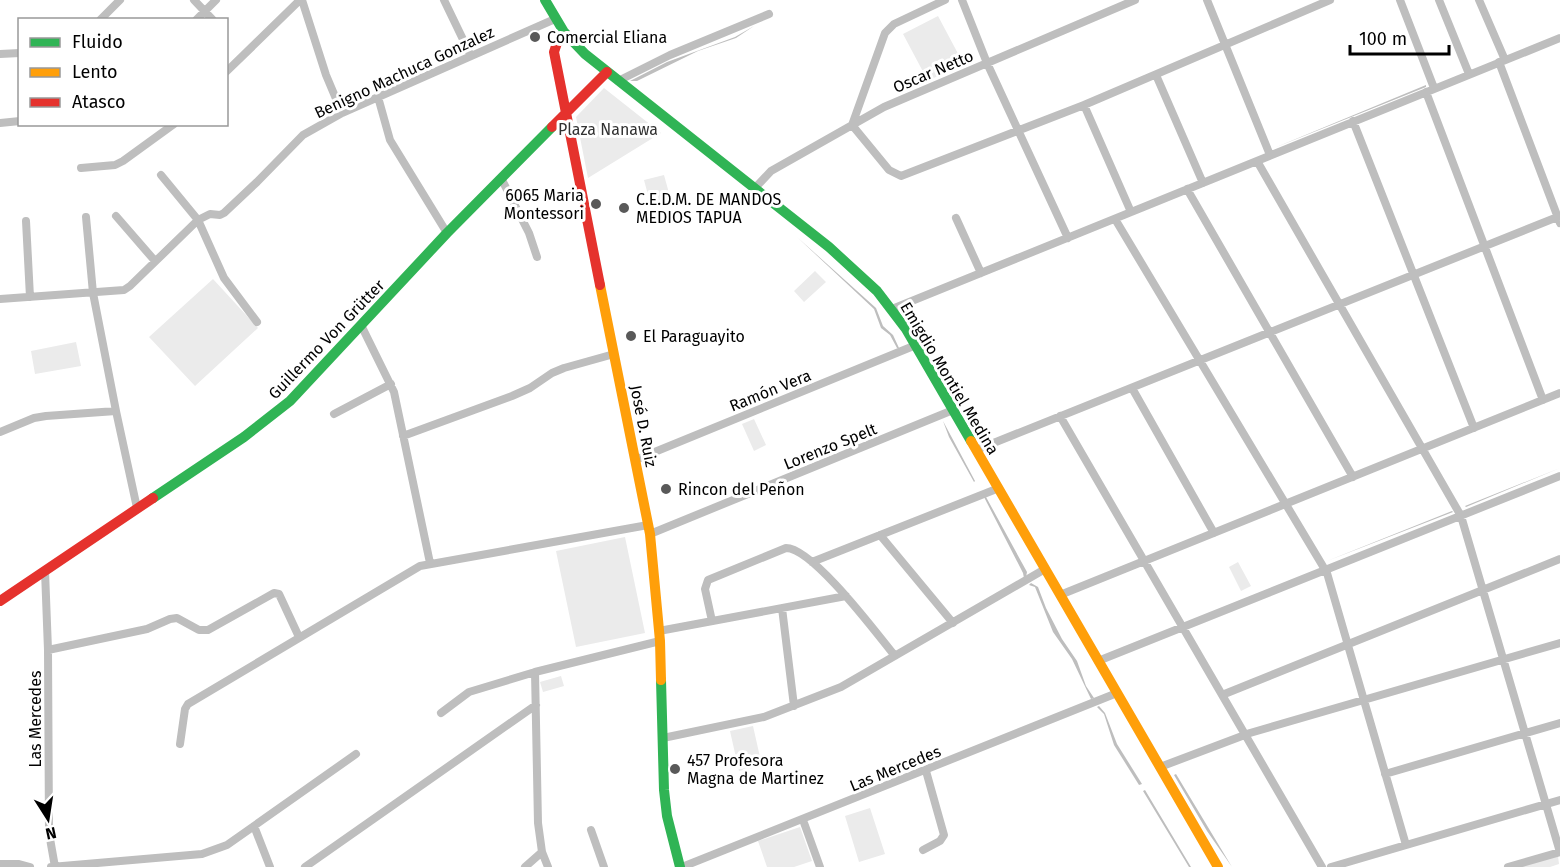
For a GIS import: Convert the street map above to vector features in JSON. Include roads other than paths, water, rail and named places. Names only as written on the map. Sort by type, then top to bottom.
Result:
[{"type":"street","points":[[102,18],[120,0]]},
{"type":"street","points":[[194,0],[211,18]]},
{"type":"street","points":[[198,18],[216,0]]},
{"type":"street","points":[[228,70],[301,0],[329,84],[342,113]]},
{"type":"street","points":[[444,0],[471,56]]},
{"type":"street","name":"Emigdio Montiel Medina","points":[[545,0],[567,36],[585,54],[856,270],[892,309],[916,345],[1218,867]]},
{"type":"street","points":[[945,0],[894,24],[885,33],[852,125],[889,170],[901,176],[1084,105],[1330,0]]},
{"type":"street","points":[[962,0],[987,63],[1068,238]]},
{"type":"street","name":"Oscar Netto","points":[[755,188],[771,171],[884,107],[1135,0]]},
{"type":"street","points":[[1207,0],[1270,155]]},
{"type":"street","points":[[1400,0],[1484,246],[1543,400]]},
{"type":"street","points":[[1439,0],[1469,74]]},
{"type":"street","points":[[976,450],[1484,246],[1559,219],[1479,0]]},
{"type":"street","points":[[618,81],[670,55],[769,15]]},
{"type":"street","name":"Benigno Machuca Gonzalez","points":[[0,299],[124,290],[198,220],[210,214],[222,214],[303,135],[342,113],[555,19]]},
{"type":"street","name":"José D. Ruiz","points":[[567,36],[557,43],[555,52],[649,529],[659,636],[667,816],[681,867]]},
{"type":"street","points":[[892,309],[1560,38]]},
{"type":"street","points":[[0,54],[18,53]]},
{"type":"street","name":"Guillermo Von Grütter","points":[[0,601],[244,437],[291,401],[447,233],[607,72]]},
{"type":"street","points":[[1156,75],[1203,183]]},
{"type":"street","points":[[378,97],[390,140],[447,233]]},
{"type":"street","points":[[1084,105],[1131,212]]},
{"type":"street","points":[[0,123],[18,121]]},
{"type":"street","points":[[1353,121],[1474,428]]},
{"type":"street","points":[[81,168],[115,165],[171,126]]},
{"type":"street","points":[[1257,160],[1461,516],[1560,852],[1508,867]]},
{"type":"street","points":[[161,175],[198,220],[224,278],[257,322]]},
{"type":"street","points":[[501,178],[529,232],[537,257]]},
{"type":"street","points":[[1187,189],[1353,477]]},
{"type":"street","points":[[116,216],[155,261]]},
{"type":"street","points":[[86,218],[93,293],[137,508]]},
{"type":"street","points":[[956,218],[981,273]]},
{"type":"street","points":[[1114,219],[1325,570],[1406,845]]},
{"type":"street","points":[[26,221],[30,297]]},
{"type":"street","points":[[361,325],[391,384],[430,563]]},
{"type":"street","name":"Ramón Vera","points":[[635,460],[916,345]]},
{"type":"street","points":[[403,436],[512,396],[530,388],[558,370],[614,354]]},
{"type":"street","points":[[334,414],[391,384]]},
{"type":"street","points":[[1132,388],[1214,533]]},
{"type":"street","points":[[1060,595],[1560,393]]},
{"type":"street","name":"Lorenzo Spelt","points":[[180,744],[185,709],[188,704],[420,566],[649,529],[953,410]]},
{"type":"street","points":[[0,432],[34,418],[116,411]]},
{"type":"street","points":[[1060,416],[1322,867]]},
{"type":"street","points":[[1098,661],[1560,476]]},
{"type":"street","points":[[812,562],[999,488]]},
{"type":"street","points":[[880,535],[953,623]]},
{"type":"street","points":[[712,621],[705,589],[708,580],[786,548],[796,551],[812,562],[846,596],[895,656]]},
{"type":"street","points":[[1222,695],[1560,559]]},
{"type":"street","points":[[663,738],[764,717],[841,687],[1045,569]]},
{"type":"street","name":"Las Mercedes","points":[[45,571],[49,833],[53,867]]},
{"type":"street","points":[[48,650],[147,630],[177,618],[198,630],[208,630],[274,593],[279,594],[299,637]]},
{"type":"street","points":[[441,713],[469,692],[659,636],[712,621],[846,596]]},
{"type":"street","points":[[782,608],[794,706]]},
{"type":"street","points":[[1160,767],[1245,735],[1560,643]]},
{"type":"street","points":[[535,672],[538,823],[542,852],[548,867]]},
{"type":"street","name":"Las Mercedes","points":[[681,867],[927,771],[1117,693]]},
{"type":"street","points":[[305,867],[536,705]]},
{"type":"street","points":[[1385,774],[1560,723]]},
{"type":"street","points":[[53,867],[202,854],[227,845],[356,754]]},
{"type":"street","points":[[922,850],[940,841],[944,835],[927,771]]},
{"type":"street","points":[[1331,867],[1560,800]]},
{"type":"street","points":[[803,819],[819,867]]},
{"type":"street","points":[[254,826],[270,867]]},
{"type":"street","points":[[591,830],[604,867]]},
{"type":"street","points":[[525,867],[542,852]]},
{"type":"street","points":[[1538,858],[1541,867]]},
{"type":"street","points":[[0,864],[19,864],[30,867]]},
{"type":"place","name":"Comercial Eliana","points":[[535,37]]},
{"type":"place","name":"6065 Maria Montessori","points":[[596,204]]},
{"type":"place","name":"C.E.D.M. DE MANDOS MEDIOS TAPUA","points":[[624,208]]},
{"type":"place","name":"El Paraguayito","points":[[631,336]]},
{"type":"place","name":"Rincon del Peñon","points":[[666,489]]},
{"type":"place","name":"457 Profesora Magna de Martinez","points":[[675,769]]},
{"type":"park label","name":"Plaza Nanawa","points":[[608,129]]}]
